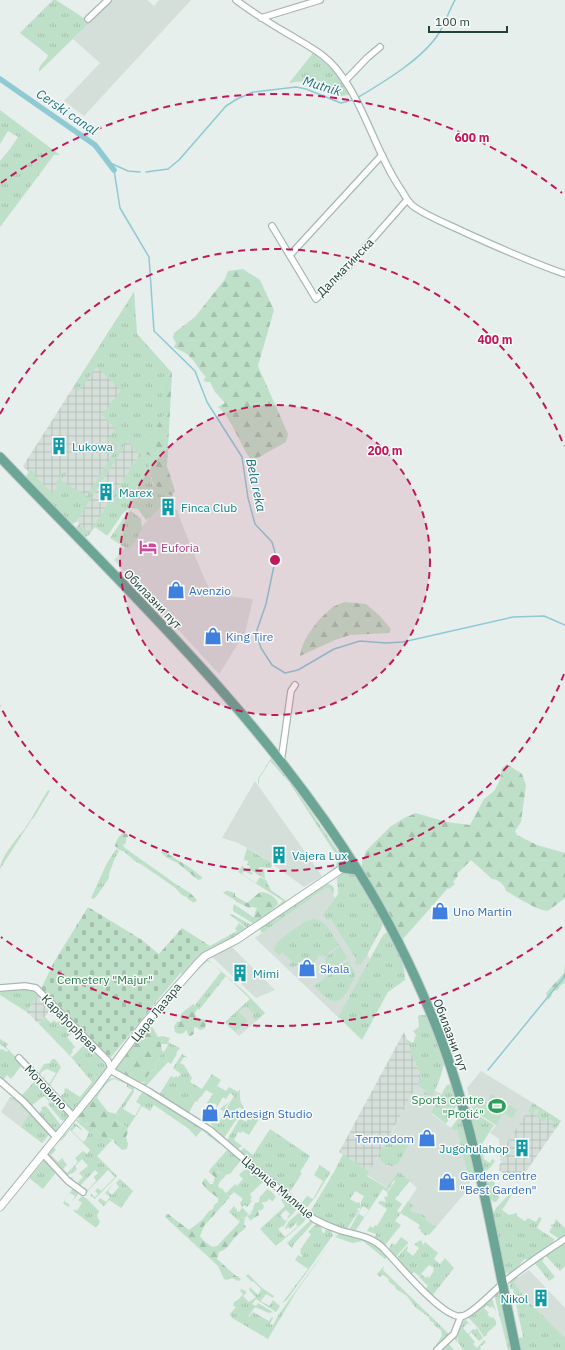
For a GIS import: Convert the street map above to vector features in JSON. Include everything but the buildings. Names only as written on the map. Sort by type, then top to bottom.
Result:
[{"type":"main road","name":"Обилазни пут","points":[[0,456],[189,654],[249,723],[324,819],[373,896],[418,982],[451,1067],[463,1104],[516,1350]]},
{"type":"main road","points":[[344,850],[345,859],[343,868],[357,870]]},
{"type":"street","points":[[88,19],[108,0]]},
{"type":"street","points":[[236,0],[261,18],[314,49],[338,70],[357,102],[394,179],[407,200],[419,210],[442,222],[538,264],[565,274]]},
{"type":"street","points":[[261,18],[320,0]]},
{"type":"street","points":[[345,81],[380,47]]},
{"type":"street","points":[[290,255],[382,155]]},
{"type":"street","name":"Далматинска","points":[[272,226],[316,299],[348,266],[407,200]]},
{"type":"street","points":[[281,763],[291,691],[295,685]]},
{"type":"street","name":"Цара Лазара","points":[[0,1207],[144,1024],[167,996],[205,956],[236,940],[352,862]]},
{"type":"street","name":"Карађорђева","points":[[0,988],[25,986],[36,988],[108,1061],[110,1069]]},
{"type":"street","name":"Мотовило","points":[[18,1058],[73,1116]]},
{"type":"street","name":"Царице Милице","points":[[110,1069],[210,1130],[314,1219],[326,1226],[367,1237],[381,1246],[413,1281],[433,1300],[450,1314],[454,1316],[461,1316]]},
{"type":"street","points":[[0,1081],[20,1098],[56,1137]]},
{"type":"street","points":[[43,1154],[68,1181],[83,1192]]},
{"type":"street","points":[[437,1350],[454,1334],[461,1316],[469,1313],[502,1284],[541,1254],[565,1239]]},
{"type":"shaded area","points":[[111,0],[147,0],[154,6],[159,0],[191,0],[84,116],[64,101],[100,63],[73,39]]},
{"type":"shaded area","points":[[134,292],[137,334],[172,373],[161,388],[164,415],[89,534],[23,466]]},
{"type":"shaded area","points":[[171,495],[212,594],[253,599],[244,638],[238,644],[219,674],[114,560],[156,510]]},
{"type":"shaded area","points":[[255,781],[322,876],[304,887],[260,855],[238,843],[222,838]]},
{"type":"shaded area","points":[[326,888],[330,889],[370,959],[338,1017],[255,938]]},
{"type":"shaded area","points":[[230,945],[275,990],[256,998],[211,956]]},
{"type":"shaded area","points":[[38,993],[52,1008],[39,1024],[27,1012]]},
{"type":"shaded area","points":[[250,999],[265,1013],[239,1036],[225,1022]]},
{"type":"shaded area","points":[[404,1032],[421,1078],[369,1172],[339,1152]]},
{"type":"shaded area","points":[[481,1071],[533,1103],[500,1153],[499,1139],[490,1133],[496,1125],[472,1110],[467,1088]]},
{"type":"shaded area","points":[[419,1081],[443,1095],[432,1114],[455,1131],[457,1128],[470,1187],[436,1227],[425,1219],[420,1225],[401,1212],[417,1188],[398,1171],[388,1188],[367,1175],[390,1136]]},
{"type":"shaded area","points":[[10,1097],[15,1097],[50,1133],[42,1143],[1,1112]]},
{"type":"shaded area","points":[[533,1103],[561,1121],[518,1183],[513,1180],[512,1182],[504,1177],[505,1174],[499,1170],[499,1166],[502,1161],[500,1160],[500,1153]]},
{"type":"shaded area","points":[[529,1270],[565,1308],[565,1338],[524,1297],[513,1281]]},
{"type":"green space","points":[[53,0],[56,0],[90,22],[39,72],[41,65],[48,55],[20,33]]},
{"type":"green space","points":[[313,53],[335,72],[350,94],[344,96],[333,95],[308,82],[289,83]]},
{"type":"green space","points":[[0,110],[60,155],[54,155],[0,227],[0,161],[18,137],[8,131],[0,144]]},
{"type":"green space","points":[[243,269],[260,280],[274,310],[258,366],[288,434],[286,442],[252,461],[228,418],[218,407],[225,403],[215,392],[210,382],[203,380],[206,377],[190,357],[185,352],[174,347],[176,343],[173,338],[174,333],[195,317],[225,279],[228,271]]},
{"type":"green space","points":[[134,292],[137,334],[172,373],[161,388],[164,415],[142,450],[151,456],[150,471],[153,485],[157,486],[164,495],[167,493],[171,495],[151,517],[146,520],[138,509],[130,508],[123,513],[108,535],[95,527],[89,535],[84,538],[75,529],[79,524],[89,533],[139,455],[128,441],[76,522],[70,525],[28,481],[26,476],[30,470],[36,473],[34,475],[53,493],[57,487],[56,483],[63,471],[66,473],[61,480],[87,496],[116,449],[117,451],[119,449],[118,446],[107,440],[116,429],[102,415],[121,390],[96,367],[79,391],[74,386]]},
{"type":"green space","points":[[172,373],[167,466],[175,491],[172,496],[167,493],[161,496],[157,486],[154,485],[151,479],[151,456],[142,450],[164,415],[161,388]]},
{"type":"green space","points":[[131,511],[141,519],[142,529],[133,545],[128,549],[110,538],[125,516]]},
{"type":"green space","points":[[344,602],[366,604],[379,615],[391,629],[389,633],[350,635],[300,656],[304,642],[312,629],[333,607]]},
{"type":"green space","points":[[271,758],[296,790],[339,853],[341,862],[339,867],[327,876],[327,873],[336,866],[338,858],[289,782],[270,761],[259,779],[259,784],[258,783],[258,779]]},
{"type":"green space","points":[[507,764],[522,774],[526,785],[521,822],[515,831],[517,835],[537,845],[565,853],[565,898],[548,911],[538,909],[506,891],[501,883],[492,879],[471,860],[457,874],[458,876],[453,882],[455,884],[449,889],[448,888],[403,939],[362,870],[362,862],[366,851],[390,827],[404,818],[416,813],[447,822],[470,825],[484,799],[494,791],[500,780],[502,768]]},
{"type":"green space","points":[[48,790],[50,791],[33,819],[0,869],[3,858],[26,827]]},
{"type":"green space","points":[[123,833],[127,834],[128,837],[126,838],[126,843],[123,845],[125,848],[189,892],[197,900],[194,903],[126,853],[117,849],[115,846],[116,842]]},
{"type":"green space","points":[[247,848],[272,863],[271,868],[259,867],[259,869],[264,869],[265,879],[246,867],[249,868],[250,866],[247,865],[248,861],[244,860],[242,866]]},
{"type":"green space","points":[[116,849],[119,851],[109,874],[109,878],[93,899],[91,898],[106,865]]},
{"type":"green space","points":[[161,852],[165,852],[189,867],[202,877],[202,879],[198,880],[179,864],[166,857]]},
{"type":"green space","points":[[242,866],[253,873],[252,875],[244,871],[242,874],[256,883],[260,877],[266,880],[271,890],[286,901],[257,923],[254,924],[233,911],[234,904],[256,919],[256,922],[267,915],[283,901],[238,872]]},
{"type":"green space","points":[[343,873],[354,873],[383,921],[382,927],[367,955],[359,965],[355,964],[356,959],[331,919],[327,920],[323,915],[338,894],[337,878]]},
{"type":"green space","points":[[328,884],[334,888],[333,895],[330,889],[326,888],[262,933],[260,930],[262,926],[324,885]]},
{"type":"green space","points":[[226,891],[235,893],[235,896],[247,903],[260,892],[266,893],[272,895],[278,904],[266,916],[253,923],[252,922],[257,908],[249,908],[235,901],[223,893]]},
{"type":"green space","name":"Cemetery \"Majur\"","points":[[88,907],[142,940],[159,954],[182,928],[210,946],[204,947],[192,960],[111,1057],[108,1058],[41,989],[54,962]]},
{"type":"green space","points":[[231,914],[250,924],[250,927],[240,934],[206,951],[182,974],[180,973],[204,947],[210,946],[237,931],[235,929],[239,923],[245,928],[246,927],[230,915]]},
{"type":"green space","points":[[313,919],[326,925],[339,945],[324,957],[319,955],[314,964],[305,959],[304,961],[300,961],[298,965],[292,967],[289,964],[292,961],[282,952],[279,955],[274,950],[277,942],[304,922]]},
{"type":"green space","points":[[387,932],[389,933],[400,956],[404,967],[405,980],[388,992],[362,1040],[338,1017],[383,935]]},
{"type":"green space","points":[[340,946],[347,958],[326,974],[327,964],[325,958]]},
{"type":"green space","points":[[207,959],[212,964],[207,961],[188,979],[136,1039],[184,981]]},
{"type":"green space","points":[[348,961],[355,975],[348,990],[339,1000],[335,1001],[327,998],[314,986]]},
{"type":"green space","points":[[565,964],[565,982],[558,990],[553,991],[548,1000],[546,993],[564,973]]},
{"type":"green space","points":[[215,966],[245,992],[265,1013],[256,1021],[252,1017],[254,1014],[246,1006],[239,1012],[248,1021],[235,1032],[225,1022],[250,999],[226,976],[199,1010],[195,1005],[221,972]]},
{"type":"green space","points":[[30,989],[38,993],[27,1012],[0,995],[0,992]]},
{"type":"green space","points":[[193,1004],[198,1008],[195,1013],[196,1017],[205,1020],[206,1025],[204,1029],[200,1030],[194,1027],[194,1034],[190,1036],[186,1030],[184,1033],[179,1034],[175,1032],[174,1026],[177,1022],[181,1021],[180,1016]]},
{"type":"green space","points":[[55,1011],[74,1031],[67,1037],[75,1047],[70,1055],[72,1057],[85,1044],[87,1044],[107,1067],[102,1077],[81,1100],[79,1105],[71,1112],[59,1098],[65,1092],[64,1090],[66,1088],[80,1097],[92,1082],[72,1058],[39,1024],[45,1017],[51,1023],[54,1020],[57,1023],[62,1019],[55,1012],[50,1016]]},
{"type":"green space","points":[[427,1015],[445,1061],[433,1096],[423,1094],[425,1090],[417,1085],[421,1077],[406,1039],[413,1043],[416,1035],[413,1031],[419,1027],[418,1016]]},
{"type":"green space","points":[[149,1025],[153,1028],[158,1037],[163,1036],[170,1038],[167,1044],[161,1044],[162,1051],[164,1052],[156,1063],[155,1070],[150,1071],[146,1078],[146,1083],[140,1083],[115,1071],[115,1067]]},
{"type":"green space","points":[[0,1039],[8,1044],[6,1047],[69,1114],[65,1121],[61,1120],[48,1104],[50,1102],[44,1096],[31,1106],[38,1114],[42,1110],[41,1108],[43,1106],[46,1106],[60,1124],[60,1127],[55,1133],[21,1096],[36,1080],[22,1065],[11,1079],[7,1075],[4,1079],[8,1083],[7,1084],[0,1079],[0,1050],[2,1049],[7,1052],[8,1050],[0,1044]]},
{"type":"green space","points":[[168,1042],[180,1048],[171,1064],[168,1062],[145,1087],[137,1083],[146,1083],[146,1077],[150,1071],[155,1070],[156,1063],[160,1058],[159,1056],[162,1051],[164,1052]]},
{"type":"green space","points":[[182,1054],[188,1058],[184,1057],[180,1063],[184,1065],[192,1078],[190,1082],[202,1089],[212,1074],[221,1080],[217,1086],[226,1091],[229,1087],[238,1092],[240,1089],[240,1100],[242,1104],[246,1110],[259,1119],[249,1135],[242,1131],[241,1133],[238,1132],[234,1140],[242,1146],[238,1149],[227,1140],[240,1118],[246,1122],[250,1115],[245,1112],[243,1114],[242,1113],[244,1110],[239,1107],[234,1114],[238,1117],[224,1138],[211,1124],[213,1121],[218,1124],[225,1112],[220,1109],[229,1102],[225,1108],[226,1109],[234,1096],[230,1093],[225,1100],[223,1097],[208,1122],[202,1119],[207,1111],[209,1112],[207,1115],[210,1117],[217,1105],[210,1103],[209,1105],[207,1103],[213,1094],[206,1090],[197,1102],[195,1101],[189,1113],[159,1095],[171,1076],[174,1078],[181,1074],[173,1068]]},
{"type":"green space","points":[[52,1059],[55,1059],[61,1067],[49,1087],[41,1080],[47,1074],[43,1080],[49,1084],[56,1073],[47,1069],[38,1076],[35,1073],[38,1074],[44,1064],[50,1063]]},
{"type":"green space","points":[[33,1064],[34,1069],[36,1070],[35,1073],[31,1069]]},
{"type":"green space","points":[[114,1078],[134,1087],[134,1092],[123,1109],[135,1116],[141,1105],[136,1102],[143,1091],[182,1114],[207,1131],[225,1145],[221,1142],[219,1144],[202,1130],[196,1137],[189,1129],[154,1105],[150,1111],[142,1106],[128,1128],[115,1120],[119,1115],[116,1113],[132,1090],[127,1087],[127,1084],[114,1079],[104,1087],[97,1098],[94,1097],[109,1079]]},
{"type":"green space","points":[[449,1084],[453,1088],[458,1103],[446,1124],[431,1112],[446,1086]]},
{"type":"green space","points":[[492,1094],[517,1110],[512,1118],[503,1113],[496,1125],[472,1110],[480,1098],[487,1102]]},
{"type":"green space","points":[[85,1097],[97,1098],[108,1112],[119,1115],[115,1120],[128,1128],[126,1137],[128,1144],[127,1149],[122,1150],[114,1142],[114,1140],[109,1138],[105,1140],[95,1129],[92,1129],[91,1127],[88,1129],[86,1123],[82,1123],[77,1117],[78,1104]]},
{"type":"green space","points":[[9,1098],[17,1098],[50,1133],[42,1143],[21,1127],[30,1113],[20,1107],[21,1105]]},
{"type":"green space","points":[[533,1103],[561,1121],[555,1129],[551,1127],[554,1122],[547,1117],[544,1122],[535,1116],[540,1110],[536,1108],[533,1115],[528,1111]]},
{"type":"green space","points":[[466,1105],[472,1109],[473,1112],[494,1125],[482,1144],[484,1159],[490,1163],[492,1159],[495,1161],[486,1171],[482,1172]]},
{"type":"green space","points":[[459,1117],[462,1117],[477,1176],[469,1182],[457,1129],[455,1131],[451,1128]]},
{"type":"green space","points":[[78,1119],[95,1129],[105,1140],[109,1138],[112,1140],[97,1156],[117,1176],[95,1199],[90,1195],[91,1194],[95,1197],[98,1194],[95,1191],[98,1188],[101,1191],[115,1177],[108,1170],[87,1192],[82,1189],[84,1187],[88,1190],[96,1181],[94,1177],[98,1173],[95,1170],[79,1187],[67,1177],[74,1177],[72,1178],[77,1183],[83,1177],[79,1173],[88,1166],[82,1159],[75,1166],[77,1169],[73,1173],[67,1175],[47,1155],[54,1147],[56,1150],[51,1155],[58,1162],[62,1158],[67,1165],[63,1169],[67,1173],[78,1162],[75,1158],[83,1151],[87,1154],[90,1150],[70,1130],[61,1141],[60,1140],[75,1123],[82,1129],[81,1130],[76,1126],[72,1131],[83,1142],[86,1139],[89,1132],[76,1121]]},
{"type":"green space","points":[[270,1129],[310,1156],[300,1172],[302,1173],[289,1192],[284,1190],[240,1151],[244,1148],[253,1155]]},
{"type":"green space","points":[[391,1134],[405,1142],[407,1139],[410,1142],[398,1164],[393,1166],[384,1164],[378,1156]]},
{"type":"green space","points":[[229,1148],[242,1159],[230,1174],[227,1174],[220,1182],[223,1174],[217,1171],[215,1166],[211,1168]]},
{"type":"green space","points":[[343,1154],[369,1172],[367,1176],[387,1188],[398,1171],[410,1181],[395,1199],[402,1204],[397,1211],[400,1213],[408,1201],[413,1205],[410,1210],[411,1211],[426,1217],[425,1219],[436,1227],[429,1235],[427,1234],[426,1236],[418,1228],[420,1225],[401,1213],[395,1221],[401,1225],[385,1245],[376,1240],[376,1234],[367,1231],[370,1226],[373,1228],[375,1225],[377,1226],[387,1209],[378,1203],[380,1201],[386,1202],[384,1197],[388,1196],[387,1193],[395,1181],[394,1180],[387,1192],[383,1189],[358,1227],[355,1231],[349,1230],[360,1210],[361,1202],[364,1196],[355,1191],[350,1199],[360,1203],[360,1208],[356,1209],[359,1210],[347,1229],[328,1223],[310,1212]],"holes":[[[363,1206],[369,1210],[364,1217],[359,1214]]]},
{"type":"green space","points":[[45,1159],[57,1171],[43,1189],[29,1178]]},
{"type":"green space","points":[[249,1165],[260,1177],[264,1178],[263,1183],[250,1194],[252,1198],[250,1200],[252,1201],[247,1207],[244,1205],[242,1207],[248,1214],[255,1207],[245,1218],[240,1218],[239,1221],[229,1212],[234,1206],[239,1212],[242,1208],[240,1203],[243,1199],[234,1192],[229,1196],[226,1193],[235,1184],[237,1186],[243,1179],[239,1175]]},
{"type":"green space","points":[[320,1165],[330,1173],[316,1196],[306,1209],[300,1205],[307,1196],[313,1199],[323,1181],[314,1175]]},
{"type":"green space","points":[[215,1166],[217,1168],[217,1172],[223,1174],[218,1186],[221,1189],[223,1188],[223,1190],[230,1197],[204,1226],[200,1236],[212,1247],[217,1246],[239,1223],[240,1218],[245,1217],[244,1224],[246,1227],[244,1230],[236,1236],[227,1248],[219,1252],[217,1259],[239,1277],[241,1280],[238,1281],[232,1278],[227,1280],[224,1279],[218,1266],[165,1217],[166,1214],[168,1214],[189,1230],[213,1209],[214,1205],[218,1202],[218,1198],[207,1190],[202,1183],[205,1178],[210,1184],[213,1184],[215,1177],[209,1172],[211,1168]]},
{"type":"green space","points":[[488,1177],[494,1181],[499,1198],[496,1202],[490,1199],[486,1181]]},
{"type":"green space","points":[[120,1179],[133,1191],[121,1208],[109,1200],[104,1206],[98,1201],[100,1198],[106,1202],[110,1197],[105,1193],[113,1184],[108,1191],[112,1195],[119,1187],[116,1183]]},
{"type":"green space","points":[[519,1184],[502,1210],[509,1215],[517,1213],[517,1216],[525,1221],[528,1218],[536,1222],[539,1217],[542,1218],[537,1228],[554,1239],[553,1244],[529,1260],[525,1259],[515,1271],[509,1274],[504,1270],[493,1214],[496,1208]]},
{"type":"green space","points":[[73,1188],[79,1193],[72,1202],[75,1196],[70,1193],[67,1197]]},
{"type":"green space","points":[[267,1189],[276,1197],[272,1202],[269,1199],[266,1202],[262,1202],[264,1207],[262,1210],[258,1211],[259,1215],[251,1221],[247,1216],[251,1214],[255,1203],[259,1202],[260,1197]]},
{"type":"green space","points":[[82,1196],[99,1211],[97,1216],[100,1222],[96,1228],[70,1209],[74,1211],[75,1209],[77,1211],[82,1203],[78,1200]]},
{"type":"green space","points":[[284,1196],[298,1208],[289,1218],[287,1217],[290,1214],[286,1210],[280,1215],[285,1221],[288,1219],[283,1227],[282,1226],[278,1229],[285,1237],[298,1226],[296,1224],[299,1220],[290,1229],[288,1227],[286,1229],[285,1228],[289,1221],[301,1211],[307,1216],[304,1222],[276,1246],[260,1229],[285,1206],[281,1200]]},
{"type":"green space","points":[[64,1201],[70,1205],[68,1207],[63,1203]]},
{"type":"green space","points":[[556,1219],[565,1228],[565,1237],[558,1241],[558,1238],[549,1232],[552,1227],[550,1225],[554,1224]]},
{"type":"green space","points":[[311,1220],[313,1223],[292,1248],[287,1243],[306,1225],[284,1244]]},
{"type":"green space","points":[[317,1223],[321,1225],[322,1232],[324,1233],[327,1228],[331,1230],[333,1235],[287,1300],[282,1303],[308,1269],[295,1260],[298,1255],[303,1256],[300,1253],[300,1250],[311,1234],[308,1232]]},
{"type":"green space","points":[[340,1233],[373,1243],[384,1251],[387,1257],[385,1259],[363,1241],[352,1243],[335,1237]]},
{"type":"green space","points":[[401,1237],[408,1243],[395,1258],[388,1250],[392,1243],[395,1245]]},
{"type":"green space","points":[[421,1240],[423,1245],[425,1242],[438,1253],[434,1259],[440,1264],[445,1258],[454,1268],[432,1296],[425,1289],[428,1286],[419,1277],[421,1274],[426,1278],[427,1276],[429,1278],[434,1271],[434,1268],[429,1265],[419,1276],[414,1272],[411,1275],[396,1259],[407,1246],[407,1251],[413,1256],[419,1248],[414,1244]]},
{"type":"green space","points":[[332,1241],[296,1292],[268,1339],[232,1318],[230,1314],[236,1307],[233,1306],[234,1302],[243,1294],[240,1291],[241,1289],[246,1291],[243,1296],[249,1302],[256,1297],[249,1290],[250,1287],[258,1295],[261,1289],[246,1276],[248,1274],[262,1288],[274,1296],[273,1298],[266,1294],[261,1301],[269,1306],[273,1300],[280,1306],[276,1312],[256,1299],[252,1304],[256,1306],[258,1303],[273,1312],[269,1313],[255,1307],[248,1317],[253,1312],[269,1321],[272,1317],[273,1318],[270,1324],[273,1325],[279,1314]]},
{"type":"green space","points":[[565,1243],[565,1266],[560,1271],[545,1255]]},
{"type":"green space","points":[[542,1257],[544,1259],[542,1261],[555,1277],[549,1281],[534,1262]]},
{"type":"green space","points":[[384,1266],[383,1270],[450,1335],[435,1347],[442,1336],[441,1330],[430,1321],[429,1317],[416,1308],[407,1296],[396,1289],[395,1286],[389,1282],[388,1278],[383,1275],[380,1277],[377,1274]]},
{"type":"green space","points":[[517,1277],[518,1278],[514,1282],[524,1297],[565,1338],[565,1350],[519,1350],[517,1341],[519,1338],[523,1337],[513,1289],[510,1289],[511,1282]]},
{"type":"green space","points":[[497,1291],[500,1292],[511,1350],[508,1350],[494,1294]]},
{"type":"green space","points":[[491,1296],[496,1311],[492,1306],[490,1308],[487,1305],[484,1308],[489,1313],[487,1314],[491,1318],[493,1317],[496,1321],[496,1325],[484,1337],[468,1317]]},
{"type":"green space","points":[[465,1319],[472,1326],[468,1323],[463,1328],[468,1334],[473,1329],[475,1330],[477,1328],[483,1338],[479,1341],[471,1332],[469,1335],[475,1342],[473,1344],[477,1348],[484,1340],[486,1342],[480,1347],[481,1349],[463,1350],[458,1343],[458,1333],[457,1342],[454,1339],[449,1344],[454,1350],[439,1350],[457,1334]]},
{"type":"waterway","name":"Mutnik","points":[[357,98],[401,70],[423,52],[439,33],[455,0]]},
{"type":"waterway","name":"Cerski canal","points":[[0,79],[95,145],[114,170]]},
{"type":"waterway","name":"Mutnik","points":[[146,172],[168,169],[179,160],[226,106],[253,92],[296,87],[306,89],[341,103],[353,100]]},
{"type":"waterway","name":"Mutnik","points":[[108,162],[128,171],[140,172]]},
{"type":"waterway","name":"Bela reka","points":[[114,170],[120,208],[149,257],[154,331],[195,371],[207,402],[242,457],[248,498],[255,524],[272,542],[276,556],[266,604],[257,630],[257,636],[261,648],[272,665],[285,673],[298,670],[334,649],[360,641],[386,643],[403,642],[513,617],[544,616],[565,625]]},
{"type":"waterway","points":[[488,1070],[565,976]]},
{"type":"place","name":"Lukowa","points":[[59,446]]},
{"type":"place","name":"Marex","points":[[106,492]]},
{"type":"place","name":"Finca Club","points":[[168,507]]},
{"type":"place","name":"Euforia","points":[[148,547]]},
{"type":"place","name":"Avenzio","points":[[176,590]]},
{"type":"place","name":"King Tire","points":[[213,636]]},
{"type":"place","name":"Vajera Lux","points":[[279,855]]},
{"type":"place","name":"Uno Martin","points":[[440,911]]},
{"type":"place","name":"Skala","points":[[307,968]]},
{"type":"place","name":"Mimi","points":[[240,973]]},
{"type":"place","name":"Sports centre \"Protić\"","points":[[497,1106]]},
{"type":"place","name":"Artdesign Studio","points":[[210,1113]]},
{"type":"place","name":"Termodom","points":[[427,1138]]},
{"type":"place","name":"Jugohulahop","points":[[522,1148]]},
{"type":"place","name":"Garden centre \"Best Garden\"","points":[[447,1182]]},
{"type":"place","name":"Nikol","points":[[541,1298]]}]
